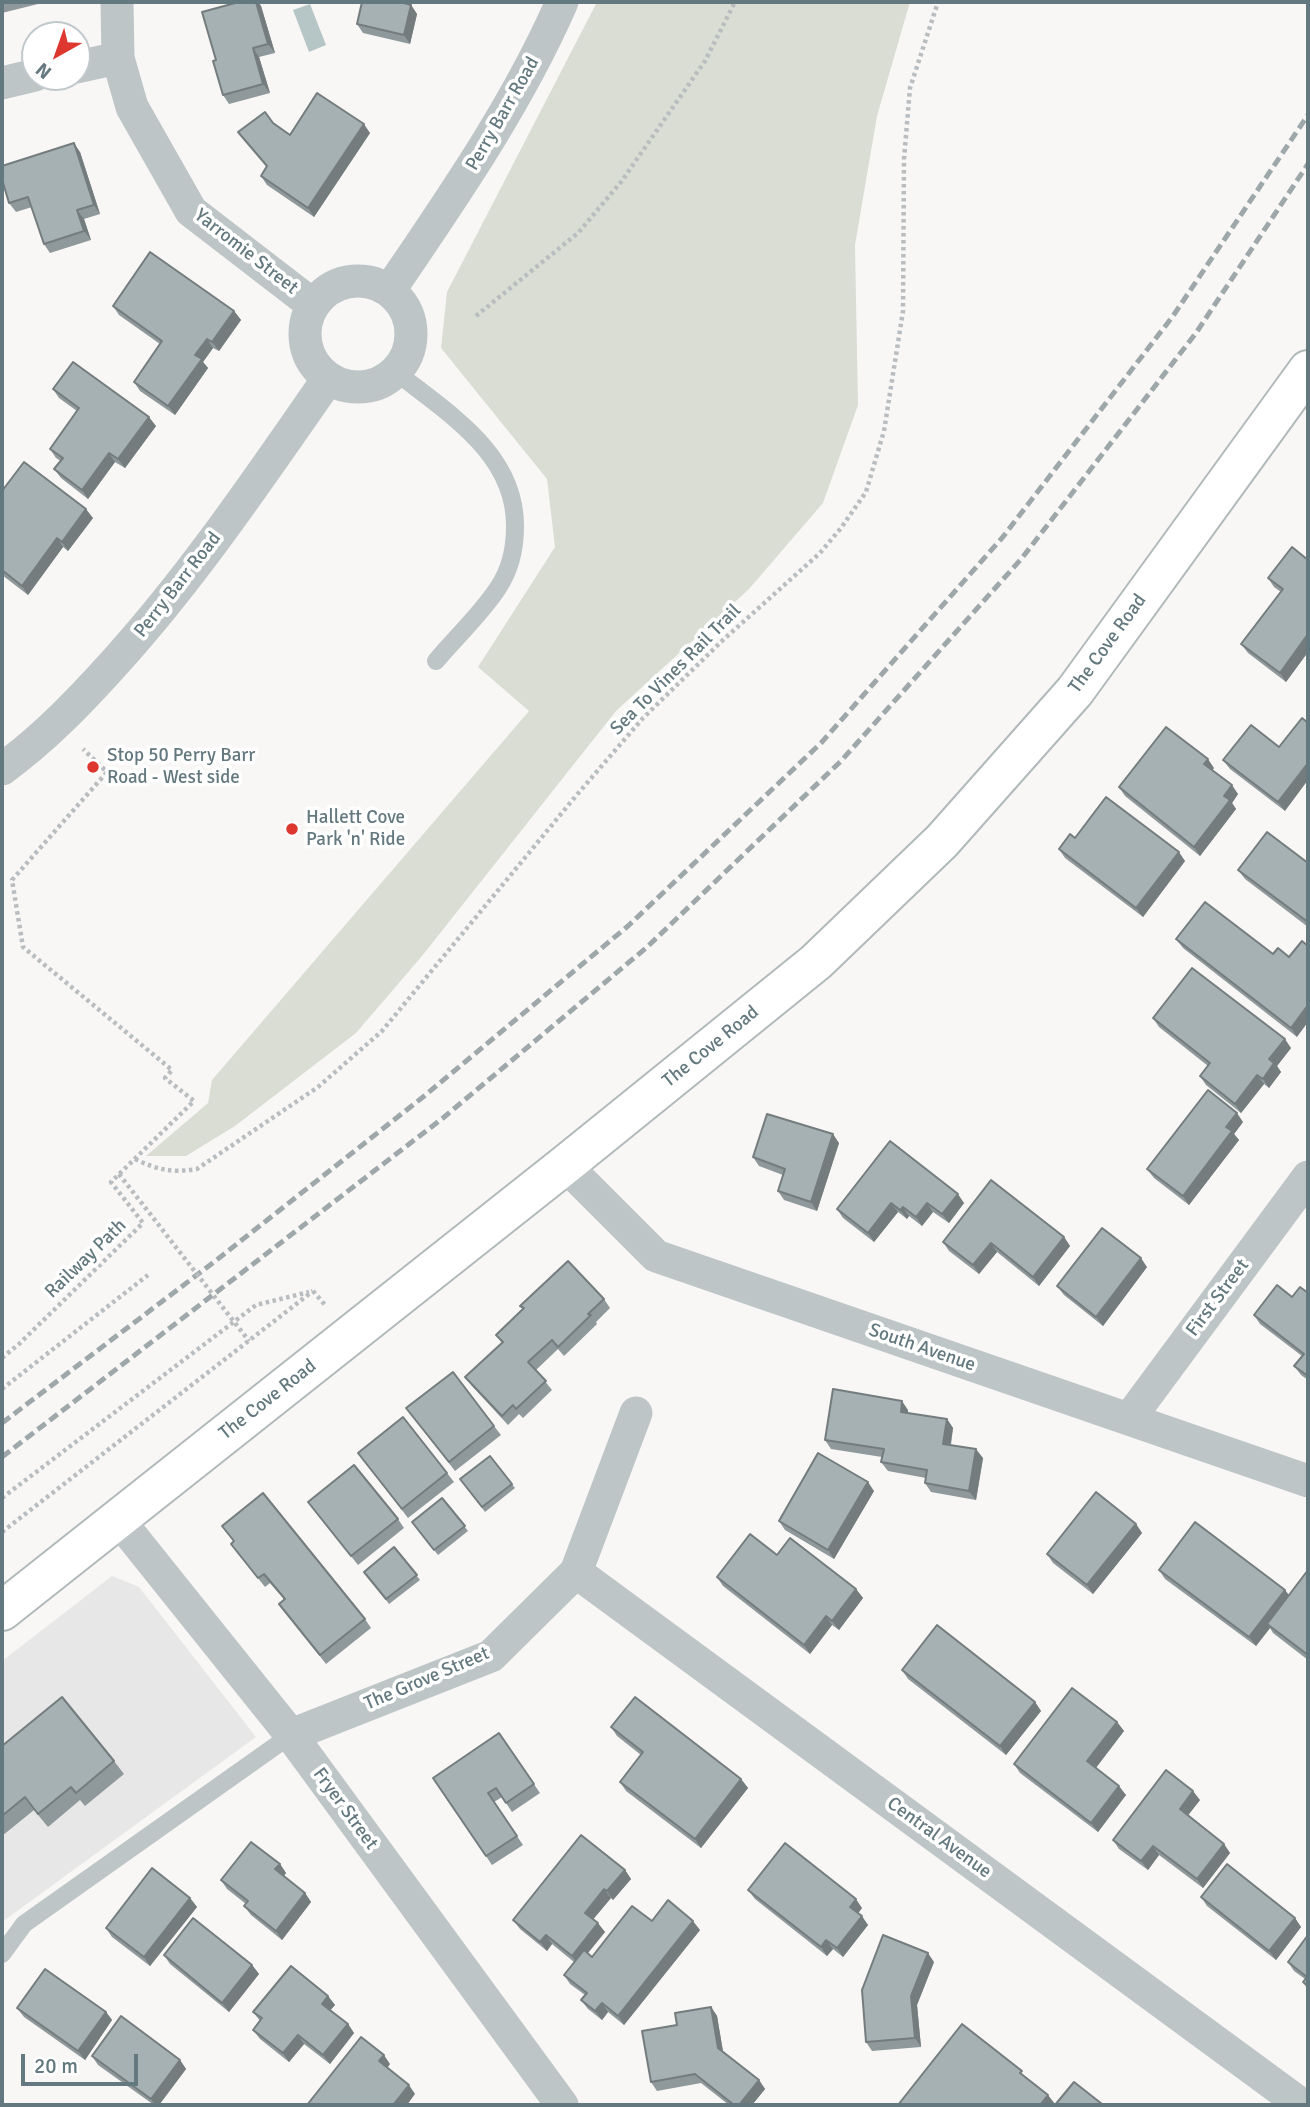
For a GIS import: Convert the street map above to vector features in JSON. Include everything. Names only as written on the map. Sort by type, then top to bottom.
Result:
[{"type":"street","name":"Yarromie Street","points":[[117,2],[118,58],[132,107],[191,211],[313,305]]},
{"type":"street","name":"Perry Barr Road","points":[[389,291],[464,181],[503,116],[545,41],[562,2]]},
{"type":"street","points":[[91,63],[118,58]]},
{"type":"street","points":[[2,83],[21,78]]},
{"type":"street","points":[[365,282],[389,291],[400,302],[411,330],[405,359],[396,372],[371,386],[356,388],[328,379],[316,368],[307,353],[304,337],[306,320],[313,305],[324,292],[340,284],[365,282]]},
{"type":"street","name":"The Cove Road","points":[[2,1611],[565,1165],[816,962],[943,841],[1075,691],[1308,370]]},
{"type":"street","name":"Perry Barr Road","points":[[2,769],[56,724],[159,613],[219,534],[328,379]]},
{"type":"street","name":"South Avenue","points":[[565,1165],[656,1256],[1308,1481]]},
{"type":"street","name":"First Street","points":[[1129,1419],[1308,1177]]},
{"type":"street","name":"The Grove Street","points":[[290,1735],[491,1656],[576,1572],[636,1413]]},
{"type":"street","name":"Fryer Street","points":[[118,1519],[290,1735],[562,2105]]},
{"type":"street","name":"Central Avenue","points":[[576,1572],[1301,2105]]},
{"type":"lane","points":[[396,372],[476,436],[497,461],[509,485],[515,512],[515,540],[509,565],[498,587],[436,661]]},
{"type":"lane","points":[[2,1954],[24,1924],[290,1735]]},
{"type":"path","points":[[476,316],[578,233],[621,182],[705,61],[735,2]]},
{"type":"path","name":"Sea To Vines Rail Trail","points":[[135,1160],[157,1170],[178,1172],[197,1169],[318,1087],[382,1031],[643,718],[723,640],[820,553],[866,492],[884,431],[903,311],[904,159],[910,88],[939,2]]},
{"type":"path","points":[[56,724],[107,772],[12,880],[23,947],[172,1070],[165,1078],[194,1101],[119,1174],[249,1341]]},
{"type":"path","name":"Railway Path","points":[[2,1358],[144,1223],[111,1182],[119,1174]]},
{"type":"path","points":[[2,1390],[148,1275]]},
{"type":"path","points":[[2,1498],[256,1305],[313,1291],[2,1532]]},
{"type":"shaded area","points":[[597,2],[910,2],[877,116],[855,245],[858,405],[823,503],[749,589],[616,711],[422,956],[356,1033],[235,1126],[186,1156],[146,1156],[208,1103],[212,1080],[529,711],[478,667],[555,547],[547,479],[441,348],[447,292]]},
{"type":"shaded area","points":[[310,4],[326,45],[309,52],[293,10]]},
{"type":"shaded area","points":[[112,1576],[139,1587],[256,1737],[2,1922],[2,1661]]},
{"type":"building","points":[[239,2],[256,2],[268,44],[253,48],[263,84],[223,95],[202,12]]},
{"type":"building","points":[[362,2],[400,2],[411,5],[404,35],[357,24]]},
{"type":"building","points":[[317,93],[364,124],[308,208],[261,176],[267,166],[238,132],[265,112],[273,123],[290,135]]},
{"type":"building","points":[[74,143],[94,205],[77,210],[84,231],[44,244],[28,197],[9,203],[2,179],[2,166]]},
{"type":"building","points":[[150,252],[234,311],[212,342],[207,339],[195,355],[202,359],[168,406],[134,382],[162,341],[113,306]]},
{"type":"building","points":[[73,362],[149,417],[118,459],[109,453],[82,490],[54,469],[63,458],[50,449],[79,408],[53,389]]},
{"type":"building","points":[[24,462],[86,509],[62,542],[57,538],[22,586],[2,570],[2,491]]},
{"type":"building","points":[[1292,547],[1308,560],[1308,634],[1280,673],[1241,644],[1283,589],[1268,578]]},
{"type":"building","points":[[1302,718],[1308,723],[1308,763],[1278,802],[1223,760],[1251,725],[1279,747]]},
{"type":"building","points":[[1166,727],[1208,759],[1204,764],[1232,785],[1224,796],[1230,800],[1194,847],[1119,787]]},
{"type":"building","points":[[1106,797],[1179,852],[1136,908],[1059,849],[1070,834],[1075,838]]},
{"type":"building","points":[[1267,832],[1308,863],[1308,922],[1238,870]]},
{"type":"building","points":[[1205,902],[1273,954],[1278,948],[1289,957],[1302,941],[1308,946],[1308,1005],[1291,1028],[1176,939]]},
{"type":"building","points":[[1192,968],[1285,1039],[1269,1059],[1274,1063],[1263,1079],[1257,1075],[1235,1104],[1200,1076],[1210,1063],[1153,1018]]},
{"type":"building","points":[[1208,1090],[1237,1113],[1226,1127],[1232,1131],[1183,1196],[1147,1169]]},
{"type":"building","points":[[767,1114],[833,1134],[811,1202],[778,1191],[785,1169],[753,1157]]},
{"type":"building","points":[[890,1141],[958,1194],[942,1214],[927,1203],[916,1217],[903,1207],[900,1210],[891,1203],[868,1233],[837,1209]]},
{"type":"building","points":[[991,1180],[1064,1237],[1033,1277],[991,1243],[973,1265],[943,1242]]},
{"type":"building","points":[[1102,1228],[1141,1258],[1096,1317],[1057,1286]]},
{"type":"building","points":[[568,1261],[604,1299],[558,1347],[552,1340],[528,1362],[546,1381],[516,1409],[513,1405],[502,1416],[465,1377],[503,1342],[496,1335],[524,1308],[520,1306]]},
{"type":"building","points":[[1277,1285],[1292,1297],[1300,1287],[1308,1293],[1308,1376],[1294,1366],[1304,1354],[1254,1315]]},
{"type":"building","points":[[453,1372],[494,1426],[449,1462],[406,1408]]},
{"type":"building","points":[[833,1389],[902,1401],[901,1412],[947,1419],[943,1444],[976,1449],[969,1491],[925,1483],[927,1470],[881,1462],[884,1449],[825,1440]]},
{"type":"building","points":[[403,1417],[447,1473],[402,1509],[358,1453]]},
{"type":"building","points":[[818,1453],[868,1482],[828,1550],[779,1521]]},
{"type":"building","points":[[490,1456],[512,1484],[482,1507],[460,1479]]},
{"type":"building","points":[[354,1465],[398,1519],[351,1556],[308,1502]]},
{"type":"building","points":[[1096,1492],[1136,1524],[1087,1585],[1047,1554]]},
{"type":"building","points":[[263,1493],[365,1619],[320,1655],[279,1604],[285,1599],[264,1574],[258,1578],[231,1544],[234,1541],[222,1526]]},
{"type":"building","points":[[442,1498],[465,1526],[434,1550],[412,1522]]},
{"type":"building","points":[[1195,1522],[1285,1590],[1249,1637],[1159,1570]]},
{"type":"building","points":[[750,1534],[777,1555],[790,1538],[856,1589],[832,1621],[826,1616],[804,1645],[717,1577]]},
{"type":"building","points":[[394,1547],[417,1575],[386,1599],[364,1572]]},
{"type":"building","points":[[1308,1570],[1308,1655],[1267,1624]]},
{"type":"building","points":[[937,1625],[1035,1702],[1000,1746],[902,1670]]},
{"type":"building","points":[[1072,1688],[1117,1722],[1087,1761],[1119,1786],[1091,1823],[1014,1764]]},
{"type":"building","points":[[62,1697],[114,1761],[76,1793],[71,1787],[38,1814],[25,1797],[2,1816],[2,1746]]},
{"type":"building","points":[[635,1697],[741,1779],[695,1839],[620,1782],[643,1752],[611,1727]]},
{"type":"building","points":[[499,1733],[534,1784],[506,1803],[496,1788],[488,1793],[517,1836],[486,1856],[433,1778]]},
{"type":"building","points":[[1166,1770],[1193,1791],[1180,1809],[1224,1844],[1197,1879],[1153,1846],[1141,1861],[1113,1840]]},
{"type":"building","points":[[581,1835],[625,1870],[607,1891],[604,1889],[585,1913],[598,1923],[572,1956],[546,1935],[540,1942],[513,1920]]},
{"type":"building","points":[[251,1842],[280,1864],[275,1869],[305,1893],[276,1931],[244,1906],[248,1901],[221,1880]]},
{"type":"building","points":[[785,1843],[856,1899],[850,1907],[862,1916],[837,1948],[826,1940],[821,1947],[748,1890]]},
{"type":"building","points":[[1227,1864],[1295,1918],[1269,1951],[1201,1897]]},
{"type":"building","points":[[152,1868],[190,1898],[144,1957],[106,1928]]},
{"type":"building","points":[[668,1900],[693,1921],[618,2016],[602,2003],[595,2011],[581,2000],[587,1993],[564,1975],[584,1950],[592,1957],[632,1906],[652,1921]]},
{"type":"building","points":[[193,1918],[252,1965],[222,2003],[164,1955]]},
{"type":"building","points":[[883,1935],[928,1953],[911,1996],[915,2038],[866,2042],[862,1990]]},
{"type":"building","points":[[1308,1935],[1308,1986],[1303,1982],[1307,1977],[1288,1962]]},
{"type":"building","points":[[291,1966],[328,1996],[322,2004],[348,2024],[323,2055],[298,2035],[283,2053],[253,2030],[262,2018],[253,2012]]},
{"type":"building","points":[[45,1969],[106,2012],[78,2051],[17,2008]]},
{"type":"building","points":[[711,2007],[718,2048],[759,2080],[739,2105],[734,2105],[695,2074],[651,2082],[642,2031],[677,2025],[675,2013]]},
{"type":"building","points":[[121,2016],[180,2060],[151,2099],[92,2056]]},
{"type":"building","points":[[962,2024],[1048,2095],[1040,2105],[898,2105]]},
{"type":"building","points":[[361,2037],[384,2055],[379,2061],[409,2085],[393,2105],[307,2105]]},
{"type":"building","points":[[1074,2082],[1102,2104],[1055,2105]]},
{"type":"railway","points":[[2,1423],[214,1262],[423,1097],[628,926],[821,743],[1002,538],[1173,316],[1308,115]]},
{"type":"railway","points":[[2,1457],[443,1118],[646,948],[841,761],[1022,558],[1196,333],[1308,164]]},
{"type":"place","name":"Stop 50 Perry Barr Road - West side","points":[[93,767]]},
{"type":"place","name":"Hallett Cove Park 'n' Ride","points":[[292,829]]}]
